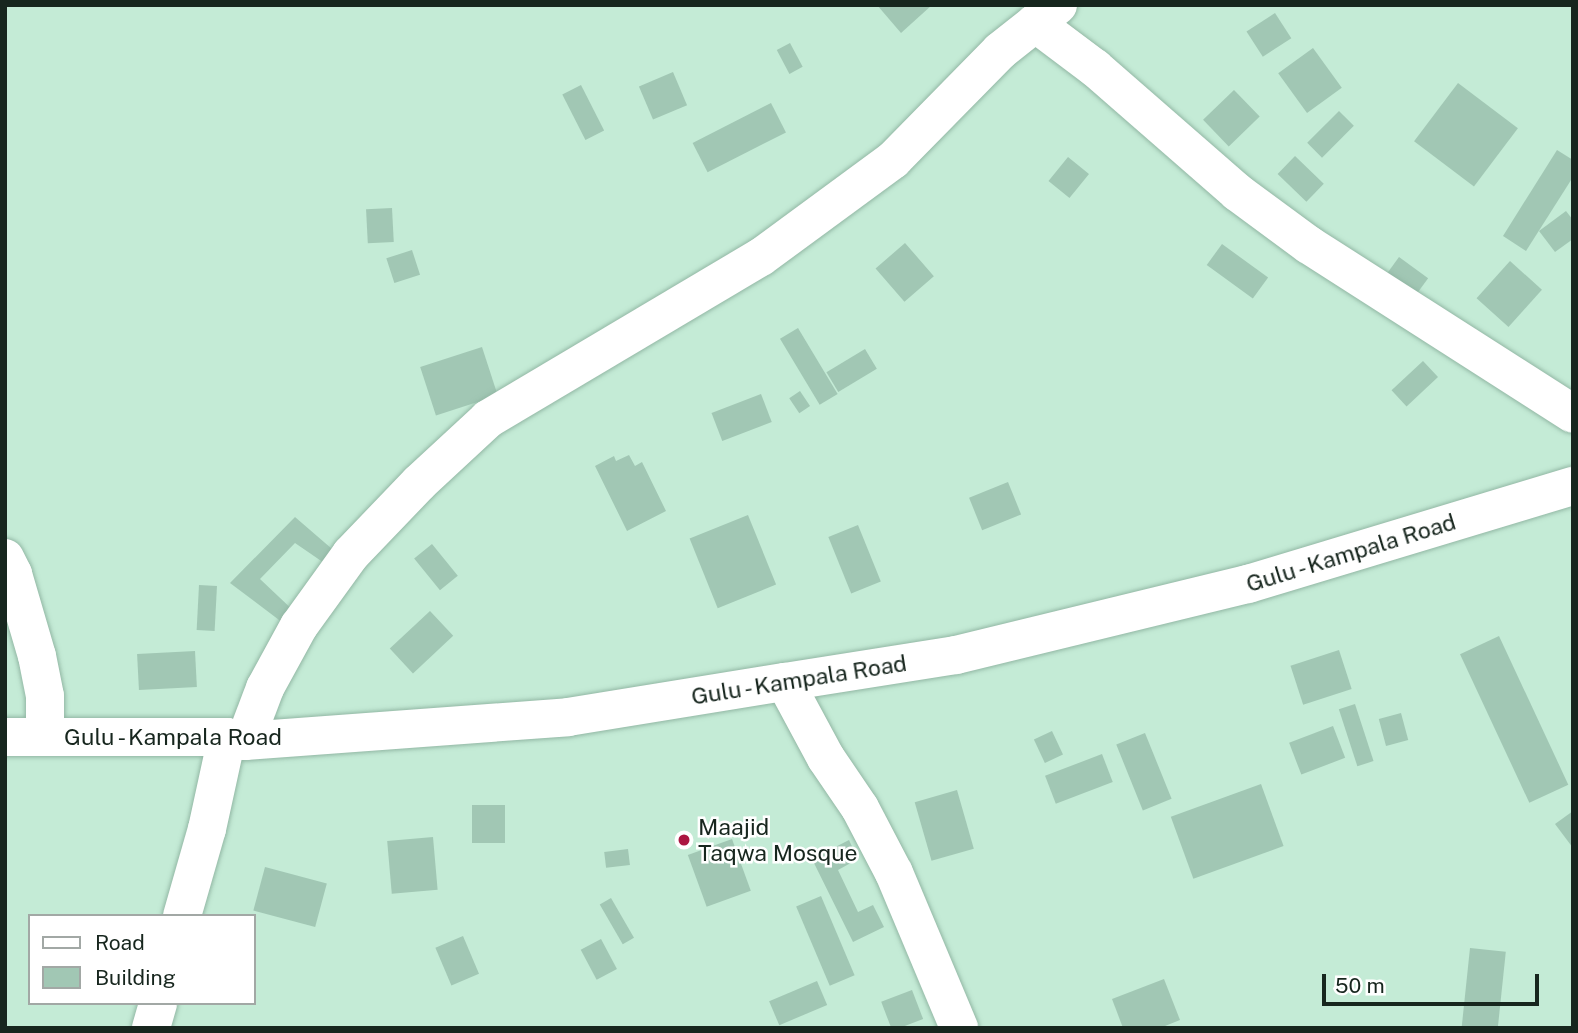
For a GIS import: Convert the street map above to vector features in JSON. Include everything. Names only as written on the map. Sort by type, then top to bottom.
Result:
[{"type":"street","points":[[183,914],[236,739],[299,626],[351,554],[419,483],[488,419],[761,257],[893,160],[1000,51],[1047,14],[1095,68],[1237,192],[1299,237],[1573,414]]},
{"type":"street","name":"Gulu - Kampala Road","points":[[5,737],[236,739],[568,717],[956,655],[1248,584],[1573,486]]},
{"type":"street","points":[[5,558],[13,574],[37,656],[45,696],[45,736]]},
{"type":"street","points":[[785,682],[826,758],[860,808],[894,873],[959,1028]]},
{"type":"street","points":[[151,1028],[157,1005]]},
{"type":"building","points":[[877,5],[932,5],[901,33]]},
{"type":"building","points":[[1275,13],[1291,38],[1263,57],[1246,32]]},
{"type":"building","points":[[790,43],[803,67],[789,74],[777,50]]},
{"type":"building","points":[[1313,48],[1342,88],[1307,113],[1278,73]]},
{"type":"building","points":[[673,72],[687,105],[653,120],[639,86]]},
{"type":"building","points":[[1458,83],[1518,128],[1474,186],[1414,141]]},
{"type":"building","points":[[581,85],[604,130],[585,140],[562,95]]},
{"type":"building","points":[[1234,90],[1260,117],[1229,146],[1203,120]]},
{"type":"building","points":[[771,103],[786,132],[708,172],[693,143]]},
{"type":"building","points":[[1339,111],[1354,126],[1322,158],[1307,143]]},
{"type":"building","points":[[1557,150],[1573,160],[1573,177],[1526,251],[1503,236]]},
{"type":"building","points":[[1295,156],[1324,184],[1306,202],[1278,174]]},
{"type":"building","points":[[1068,157],[1089,174],[1069,198],[1048,181]]},
{"type":"building","points":[[392,208],[394,242],[368,243],[366,209]]},
{"type":"building","points":[[1566,211],[1573,220],[1573,239],[1555,252],[1539,231]]},
{"type":"building","points":[[905,243],[934,276],[904,302],[876,269]]},
{"type":"building","points":[[1222,244],[1268,278],[1253,299],[1207,265]]},
{"type":"building","points":[[412,250],[420,275],[394,283],[386,258]]},
{"type":"building","points":[[1399,257],[1428,278],[1409,305],[1380,284]]},
{"type":"building","points":[[1510,261],[1542,290],[1508,327],[1477,298]]},
{"type":"building","points":[[798,328],[838,394],[820,405],[780,339]]},
{"type":"building","points":[[482,347],[498,396],[436,416],[420,367]]},
{"type":"building","points":[[865,349],[877,369],[838,392],[826,372]]},
{"type":"building","points":[[1423,361],[1438,377],[1407,406],[1392,390]]},
{"type":"building","points":[[800,391],[810,406],[799,413],[789,398]]},
{"type":"building","points":[[761,394],[772,422],[722,441],[712,413]]},
{"type":"building","points":[[629,455],[635,466],[642,462],[666,511],[627,531],[595,466],[614,456],[616,461]]},
{"type":"building","points":[[1008,482],[1021,514],[982,530],[969,498]]},
{"type":"building","points":[[748,515],[776,585],[718,608],[690,539]]},
{"type":"building","points":[[295,517],[339,555],[330,567],[295,543],[260,579],[297,614],[287,626],[230,583]]},
{"type":"building","points":[[858,525],[881,582],[851,594],[828,537]]},
{"type":"building","points":[[432,544],[458,576],[440,590],[414,558]]},
{"type":"building","points":[[199,585],[217,586],[215,631],[197,630]]},
{"type":"building","points":[[430,611],[453,636],[413,673],[390,649]]},
{"type":"building","points":[[1499,636],[1568,785],[1529,803],[1460,654]]},
{"type":"building","points":[[1339,650],[1352,689],[1303,705],[1290,666]]},
{"type":"building","points":[[195,651],[197,687],[139,690],[137,654]]},
{"type":"building","points":[[1355,704],[1374,761],[1357,766],[1339,709]]},
{"type":"building","points":[[1401,713],[1408,740],[1386,746],[1379,719]]},
{"type":"building","points":[[1333,726],[1345,758],[1301,775],[1289,743]]},
{"type":"building","points":[[1052,731],[1063,755],[1045,763],[1034,739]]},
{"type":"building","points":[[1145,733],[1172,799],[1143,810],[1116,745]]},
{"type":"building","points":[[1102,754],[1113,782],[1056,804],[1045,776]]},
{"type":"building","points":[[1261,784],[1284,846],[1193,879],[1171,817]]},
{"type":"building","points":[[957,790],[974,849],[932,861],[915,802]]},
{"type":"building","points":[[472,805],[505,805],[505,843],[472,843]]},
{"type":"building","points":[[1573,811],[1573,848],[1555,824]]},
{"type":"building","points":[[433,837],[438,890],[392,894],[387,841]]},
{"type":"building","points":[[732,839],[751,891],[707,907],[688,855]]},
{"type":"building","points":[[849,840],[858,859],[838,870],[858,912],[873,905],[884,927],[853,942],[812,859]]},
{"type":"building","points":[[628,849],[630,865],[606,868],[604,852]]},
{"type":"building","points":[[265,867],[327,884],[315,927],[253,910]]},
{"type":"building","points":[[821,896],[855,975],[830,986],[796,907]]},
{"type":"building","points":[[611,898],[634,938],[623,944],[600,904]]},
{"type":"building","points":[[463,936],[479,974],[451,985],[435,948]]},
{"type":"building","points":[[601,939],[617,969],[597,980],[581,950]]},
{"type":"building","points":[[1470,948],[1506,952],[1498,1028],[1462,1028]]},
{"type":"building","points":[[1164,979],[1180,1020],[1160,1028],[1123,1028],[1112,999]]},
{"type":"building","points":[[817,981],[827,1005],[779,1025],[769,1001]]},
{"type":"building","points":[[912,990],[923,1019],[900,1028],[891,1028],[881,1002]]},
{"type":"place","name":"Maajid Taqwa Mosque","points":[[684,840]]}]
